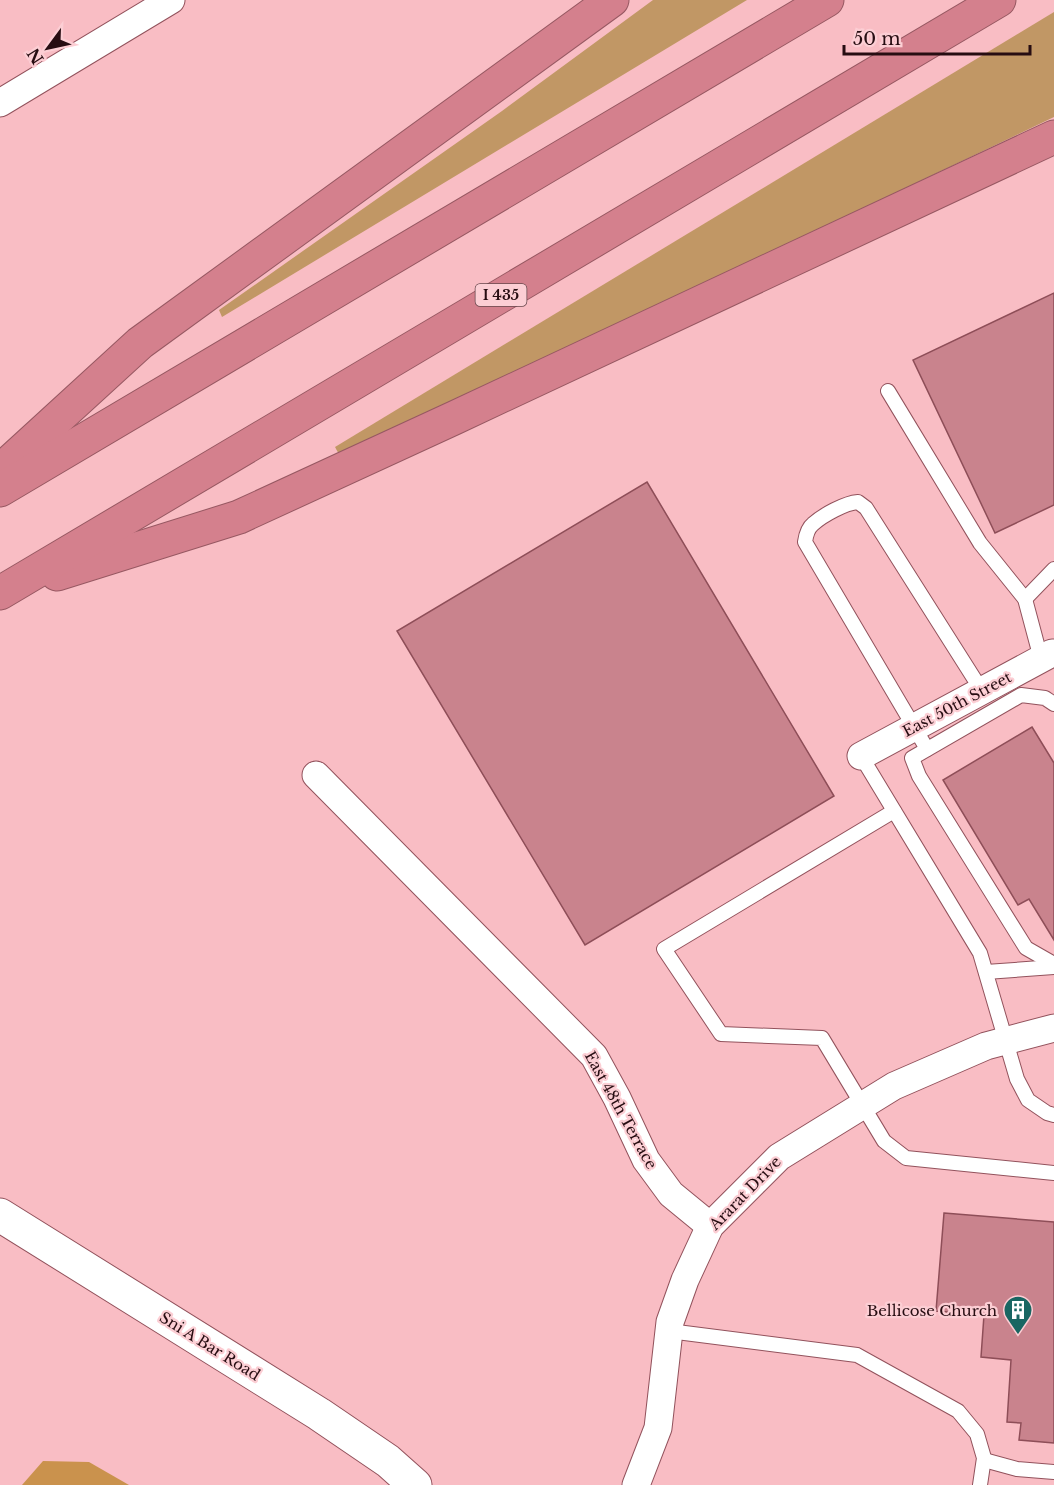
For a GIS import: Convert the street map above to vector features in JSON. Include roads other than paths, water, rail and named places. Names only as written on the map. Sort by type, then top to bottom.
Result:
[{"type":"highway","points":[[0,471],[140,343],[612,0]]},
{"type":"highway","points":[[0,490],[827,0]]},
{"type":"highway","name":"I 435","points":[[2,592],[999,0]]},
{"type":"highway","points":[[2,592],[239,517],[1054,136]]},
{"type":"street","points":[[0,103],[171,0]]},
{"type":"street","name":"East 50th Street","points":[[861,756],[921,738],[981,691],[1047,657]]},
{"type":"street","name":"East 48th Terrace","points":[[316,775],[594,1056],[646,1160],[671,1194],[710,1226]]},
{"type":"street","name":"Ararat Drive","points":[[636,1485],[658,1428],[670,1322],[685,1280],[710,1226],[779,1157],[894,1086],[986,1046],[1054,1028]]},
{"type":"street","name":"Sni A Bar Road","points":[[0,1215],[319,1414],[388,1461],[415,1485]]},
{"type":"lane","points":[[888,391],[980,543],[1025,599],[1047,657]]},
{"type":"lane","points":[[921,738],[805,542],[806,534],[812,524],[848,503],[858,502],[866,508],[981,691]]},
{"type":"lane","points":[[1025,599],[1053,571]]},
{"type":"lane","points":[[1054,704],[1045,698],[1021,695],[921,738],[912,758],[919,776],[1026,948],[1054,965]]},
{"type":"lane","points":[[861,756],[980,953],[1017,1079],[1028,1100],[1054,1115]]},
{"type":"lane","points":[[894,811],[664,949],[721,1034],[822,1038],[884,1141],[906,1158],[1054,1173]]},
{"type":"lane","points":[[986,972],[1054,965]]},
{"type":"lane","points":[[669,1331],[857,1355],[958,1411],[977,1434],[984,1460],[980,1485]]},
{"type":"lane","points":[[984,1460],[1017,1469],[1054,1472]]},
{"type":"place","name":"Bellicose Church","points":[[1018,1336]]}]
